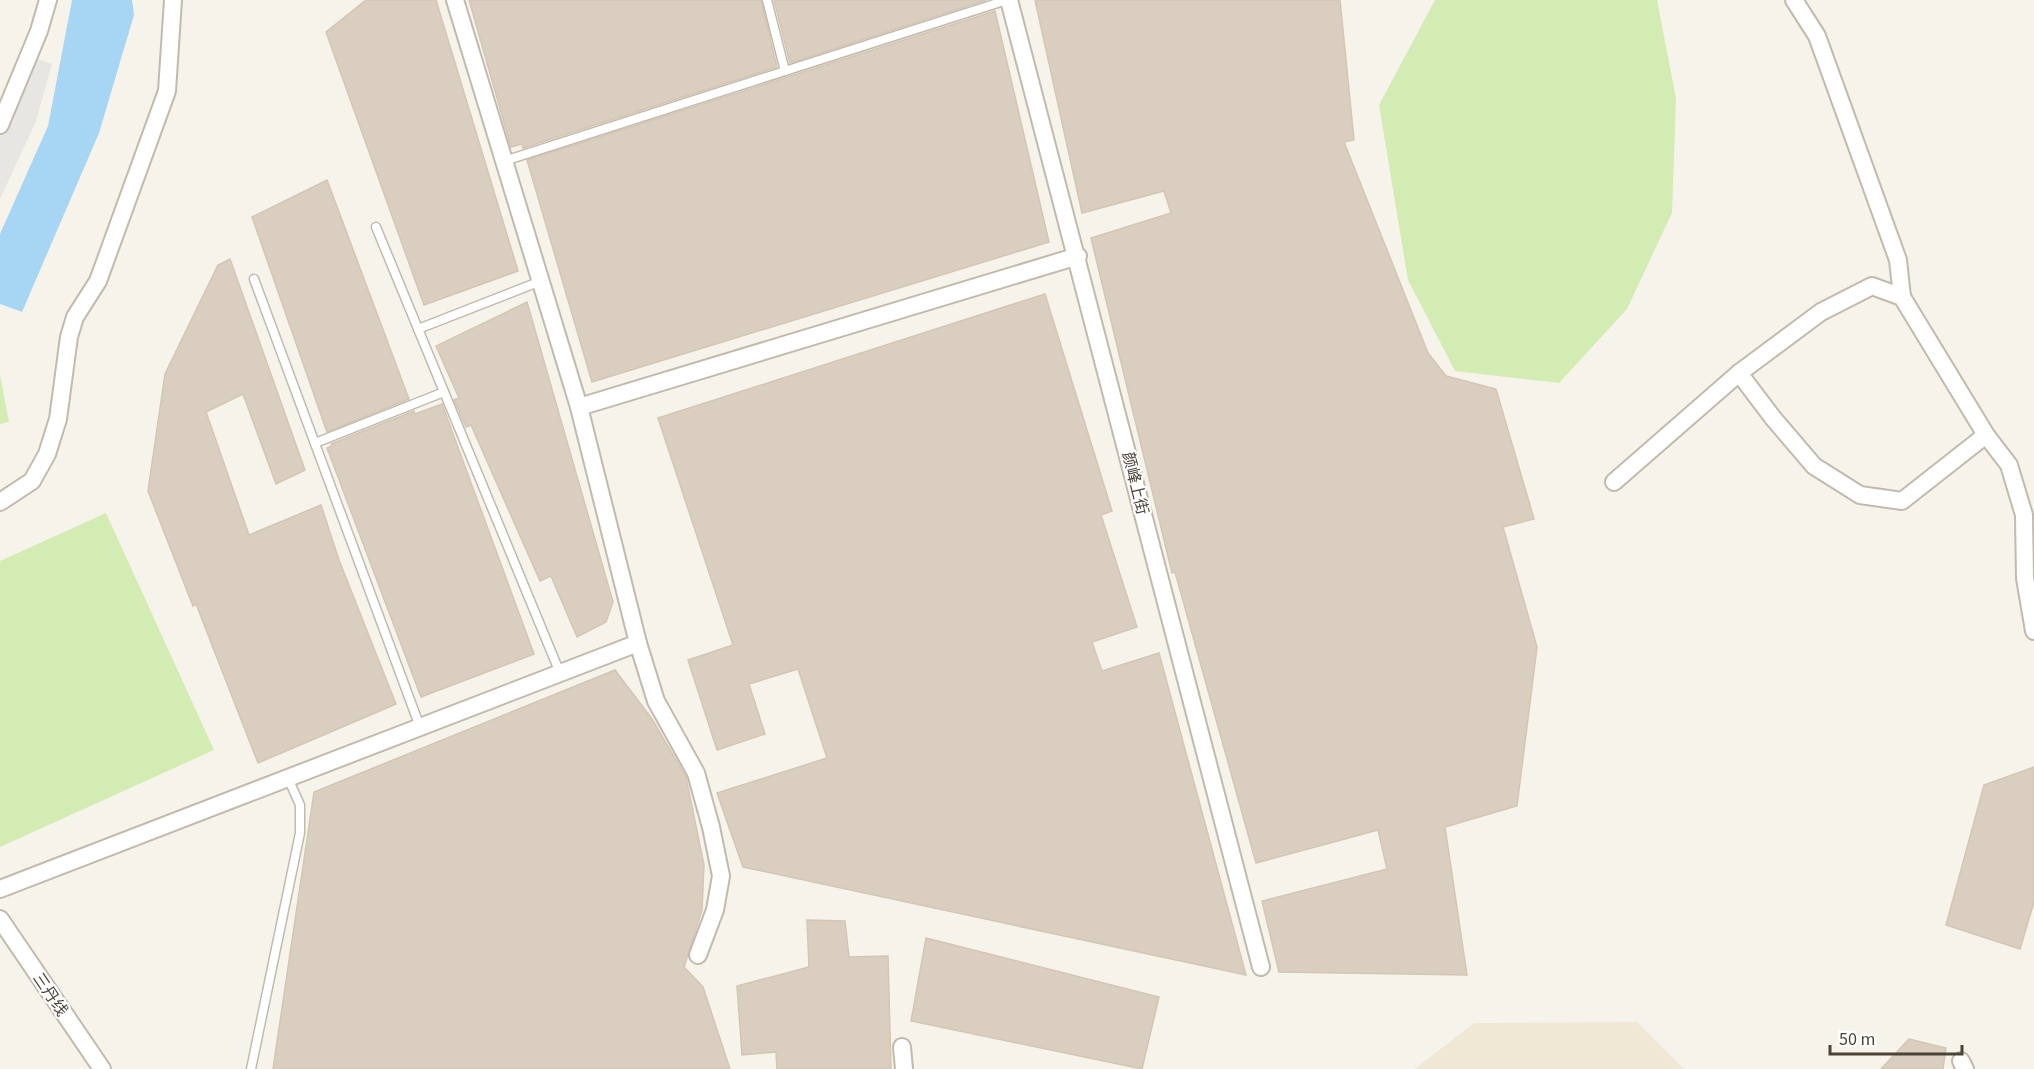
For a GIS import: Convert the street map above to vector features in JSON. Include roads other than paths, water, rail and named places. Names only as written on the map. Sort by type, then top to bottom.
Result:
[{"type":"street","points":[[0,125],[39,31],[48,0]]},
{"type":"street","points":[[0,502],[32,481],[47,454],[58,419],[69,338],[75,317],[98,281],[167,91],[173,0]]},
{"type":"street","points":[[455,0],[579,407],[638,643],[656,701],[696,773],[721,876],[715,910],[698,955]]},
{"type":"street","name":"颜峰上街","points":[[1008,0],[1078,256],[1261,967]]},
{"type":"street","points":[[1794,0],[1817,36],[1898,260],[1902,297],[1986,435],[2010,465],[2024,515],[2025,578],[2034,631]]},
{"type":"street","points":[[579,407],[1078,256]]},
{"type":"street","points":[[1614,482],[1739,373],[1821,312],[1872,286],[1902,297]]},
{"type":"street","points":[[1739,373],[1814,466],[1860,495],[1902,501],[1986,435]]},
{"type":"street","points":[[0,889],[638,643]]},
{"type":"street","name":"三丹线","points":[[0,919],[102,1069]]},
{"type":"street","points":[[902,1047],[904,1069]]},
{"type":"lane","points":[[767,0],[785,71]]},
{"type":"lane","points":[[504,161],[1008,0]]},
{"type":"lane","points":[[376,228],[560,673]]},
{"type":"lane","points":[[254,279],[420,727]]},
{"type":"lane","points":[[417,329],[541,281]]},
{"type":"lane","points":[[315,443],[444,392]]},
{"type":"lane","points":[[251,1069],[300,833],[300,805],[288,778]]},
{"type":"water","points":[[72,0],[132,0],[134,15],[99,133],[22,312],[0,304],[0,234],[48,126]]}]
